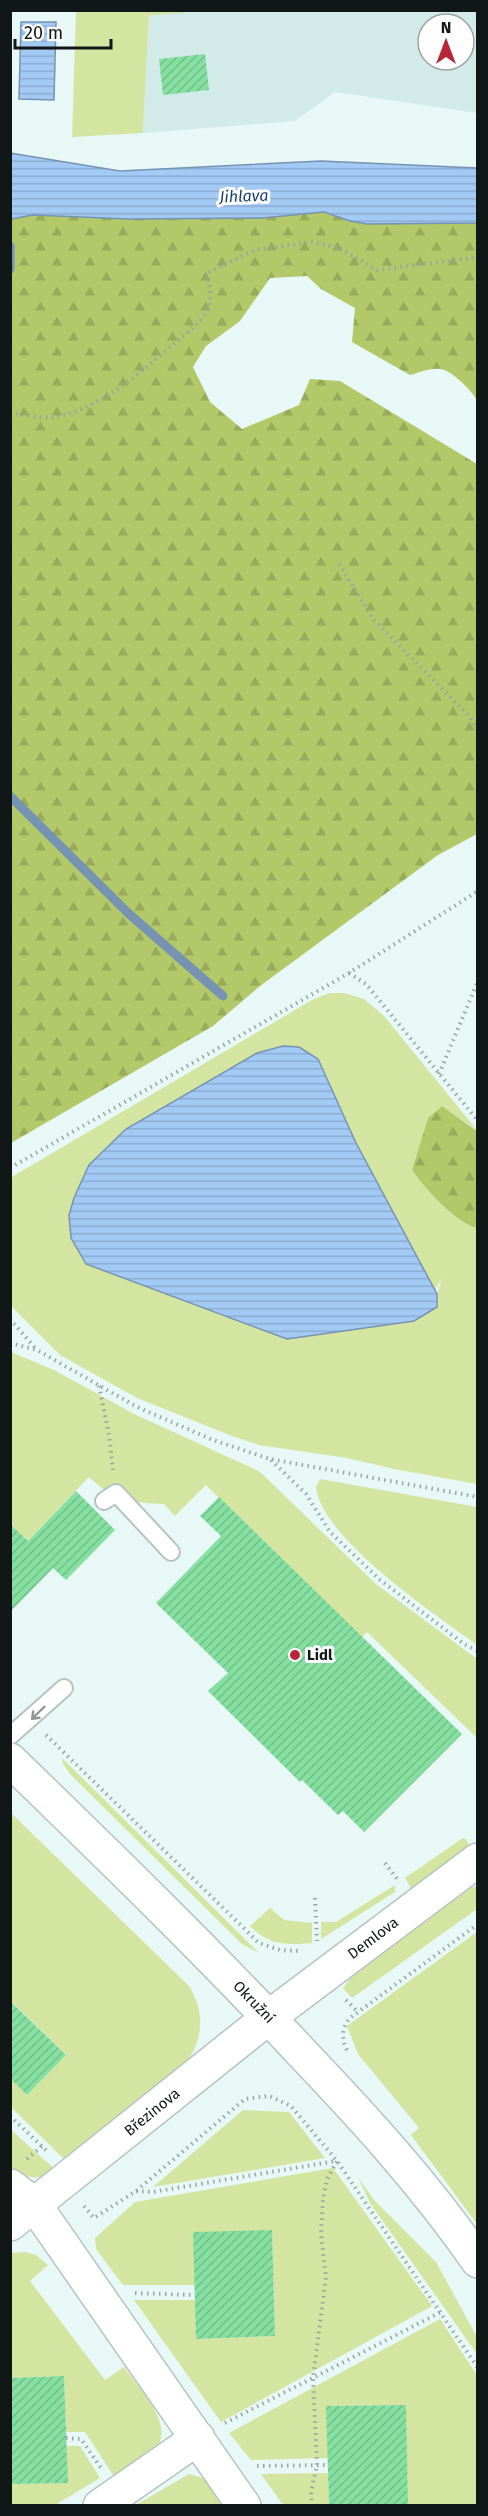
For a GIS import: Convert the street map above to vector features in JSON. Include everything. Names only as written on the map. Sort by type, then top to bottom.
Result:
[{"type":"street","name":"Okružní","points":[[10,1760],[269,2017],[394,2152],[455,2229],[477,2261]]},
{"type":"street","name":"Demlova","points":[[269,2017],[477,1860]]},
{"type":"street","name":"Březinova","points":[[244,2505],[198,2438],[18,2205],[70,2178],[269,2017]]},
{"type":"street","points":[[108,2499],[198,2438]]},
{"type":"lane","points":[[110,1497],[171,1552]]},
{"type":"lane","points":[[10,1736],[64,1688]]},
{"type":"path","points":[[10,413],[54,418],[106,396],[146,369],[178,339],[192,330],[209,305],[210,282],[205,274],[255,250],[312,242],[339,248],[377,270],[477,257]]},
{"type":"path","points":[[339,564],[373,620],[470,717],[477,731]]},
{"type":"path","points":[[10,1168],[349,973],[477,891]]},
{"type":"path","points":[[349,973],[366,984],[477,1120]]},
{"type":"path","points":[[439,1074],[477,981]]},
{"type":"path","points":[[10,1319],[38,1350]]},
{"type":"path","points":[[10,1343],[38,1350],[137,1407],[213,1440],[270,1460],[477,1497]]},
{"type":"path","points":[[99,1385],[109,1435],[110,1497]]},
{"type":"path","points":[[270,1460],[306,1494],[330,1532],[379,1579],[464,1644],[477,1651]]},
{"type":"path","points":[[30,1720],[260,1943],[280,1950],[302,1951]]},
{"type":"path","points":[[315,1899],[316,1931]]},
{"type":"path","points":[[349,2053],[344,2044],[343,2035],[345,2024],[350,2018],[477,1924]]},
{"type":"path","points":[[70,2178],[78,2198],[94,2218],[136,2191],[245,2100],[269,2096],[291,2106],[337,2161],[477,2368]]},
{"type":"path","points":[[10,2116],[42,2146]]},
{"type":"path","points":[[136,2191],[153,2192],[337,2161]]},
{"type":"path","points":[[312,2505],[311,2492],[317,2465],[314,2378],[326,2277],[321,2235],[322,2199],[327,2179],[337,2161]]},
{"type":"path","points":[[132,2293],[195,2295]]},
{"type":"path","points":[[198,2438],[441,2312]]},
{"type":"path","points":[[66,2438],[81,2439],[108,2499]]},
{"type":"path","points":[[247,2467],[328,2465]]},
{"type":"shaded area","points":[[209,10],[477,11],[477,113],[335,92],[295,121],[143,133],[149,14]]},
{"type":"green space","points":[[76,11],[184,11],[184,13],[149,15],[143,133],[72,137]]},
{"type":"green space","points":[[324,212],[350,221],[478,223],[477,400],[462,383],[448,372],[431,369],[410,375],[352,342],[355,308],[321,289],[307,276],[270,278],[240,321],[206,346],[193,367],[210,402],[242,429],[299,405],[310,379],[340,381],[477,464],[477,834],[438,855],[260,986],[213,1026],[11,1143],[10,219],[33,215]]},
{"type":"green space","points":[[329,993],[344,993],[364,999],[384,1016],[477,1130],[442,1106],[428,1118],[412,1170],[424,1186],[451,1213],[477,1228],[477,1484],[347,1458],[259,1445],[232,1436],[137,1398],[60,1355],[11,1306],[10,1178],[312,1000]],"holes":[[[283,1046],[299,1047],[318,1059],[356,1143],[435,1291],[442,1278],[437,1294],[437,1307],[287,1339],[86,1264],[74,1198],[89,1165],[126,1129],[257,1053]]]},
{"type":"green space","points":[[442,1106],[477,1131],[477,1228],[451,1213],[424,1186],[412,1170],[428,1118]]},
{"type":"green space","points":[[11,1352],[54,1370],[134,1414],[259,1471],[376,1584],[477,1659],[477,1738],[367,1632],[362,1637],[206,1485],[175,1516],[164,1504],[123,1499],[106,1491],[89,1477],[11,1558],[11,1544],[20,1534],[11,1524]]},
{"type":"green space","points":[[320,1479],[477,1507],[477,1645],[409,1595],[358,1551],[338,1529],[323,1507],[316,1487]]},
{"type":"green space","points":[[62,1758],[259,1953],[242,1944],[71,1775],[63,1764]]},
{"type":"green space","points":[[10,1812],[189,1986],[200,2013],[200,2032],[189,2059],[68,2163],[11,2107],[11,2078],[27,2095],[66,2055],[11,2001]]},
{"type":"green space","points":[[463,1838],[466,1839],[471,1849],[412,1890],[405,1878]]},
{"type":"green space","points":[[395,1885],[395,1892],[321,1939],[321,1922],[336,1922]]},
{"type":"green space","points":[[477,1886],[477,1909],[352,1998],[343,1988],[357,1970],[470,1888]]},
{"type":"green space","points":[[270,1908],[284,1920],[312,1923],[312,1943],[278,1943],[257,1933],[250,1926]]},
{"type":"green space","points":[[477,1932],[477,2224],[411,2135],[419,2128],[358,2054],[347,2026]]},
{"type":"green space","points":[[243,2110],[289,2112],[325,2158],[153,2187]]},
{"type":"green space","points":[[11,2130],[57,2171],[33,2177],[22,2174],[11,2167]]},
{"type":"green space","points":[[333,2168],[432,2306],[221,2422],[134,2300],[195,2300],[197,2339],[275,2336],[272,2230],[195,2285],[123,2285],[96,2249],[95,2238],[135,2202]]},
{"type":"green space","points":[[358,2177],[374,2200],[436,2262],[477,2337],[477,2354],[370,2203]]},
{"type":"green space","points":[[26,2252],[36,2255],[48,2265],[30,2281],[105,2380],[124,2367],[158,2416],[161,2438],[157,2448],[117,2481],[85,2432],[66,2432],[64,2376],[11,2378],[11,2253]]},
{"type":"green space","points":[[440,2319],[477,2375],[477,2505],[408,2505],[405,2405],[327,2406],[328,2458],[251,2460],[229,2433]]},
{"type":"green space","points":[[67,2446],[80,2446],[100,2478],[55,2505],[11,2505],[10,2484],[67,2483]]},
{"type":"green space","points":[[328,2473],[329,2505],[283,2505],[261,2474]]},
{"type":"green space","points":[[189,2474],[206,2479],[225,2506],[134,2506]]},
{"type":"water","points":[[21,22],[56,22],[54,100],[19,99]]},
{"type":"water","name":"Jihlava","points":[[10,153],[120,171],[321,161],[477,168],[477,223],[367,224],[324,212],[262,218],[129,219],[33,215],[11,219]]},
{"type":"water","points":[[283,1046],[299,1047],[318,1059],[356,1143],[437,1294],[437,1307],[414,1321],[287,1339],[86,1264],[71,1238],[69,1215],[89,1165],[126,1129],[257,1053]]},
{"type":"building","points":[[205,54],[209,90],[163,95],[159,59]]},
{"type":"building","points":[[76,1491],[115,1530],[66,1580],[53,1568],[10,1612],[10,1524],[28,1541]]},
{"type":"building","name":"Lidl","points":[[219,1497],[462,1734],[364,1832],[343,1811],[338,1815],[302,1780],[300,1782],[208,1691],[228,1673],[156,1603],[221,1536],[200,1516]]},
{"type":"building","points":[[10,2001],[66,2055],[27,2095],[10,2078]]},
{"type":"building","points":[[272,2230],[275,2336],[196,2339],[193,2232]]},
{"type":"building","points":[[64,2376],[68,2483],[10,2484],[10,2378]]},
{"type":"building","points":[[406,2405],[408,2505],[329,2505],[326,2406]]},
{"type":"waterway","points":[[10,246],[10,269]]},
{"type":"waterway","points":[[10,796],[128,913],[223,996]]},
{"type":"place","name":"Lidl","points":[[295,1655]]}]
